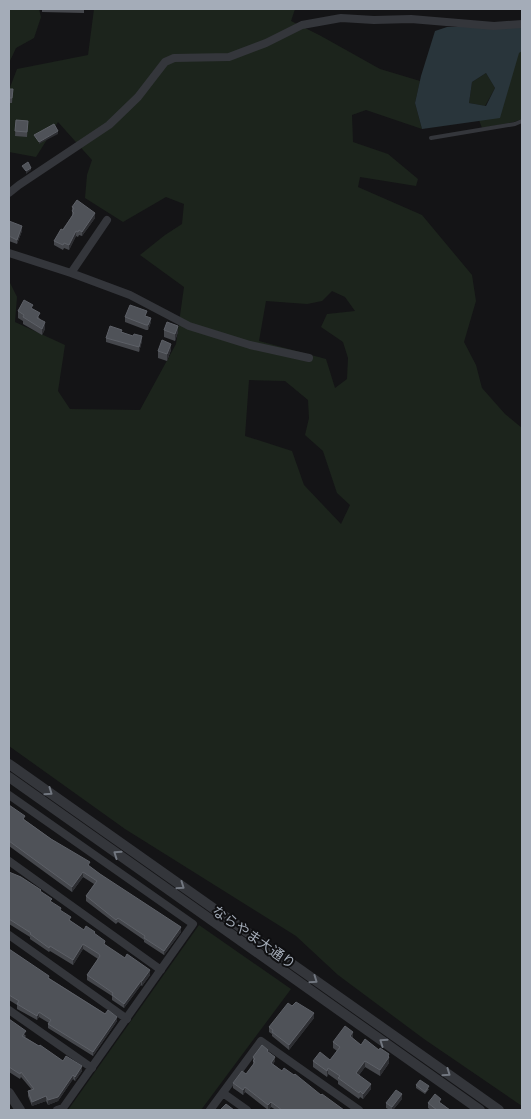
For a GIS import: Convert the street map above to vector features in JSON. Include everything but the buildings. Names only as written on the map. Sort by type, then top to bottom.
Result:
[{"type":"street","points":[[9,193],[109,125],[138,97],[165,62],[174,58],[229,57],[266,43],[302,25],[341,18],[374,20],[411,19],[494,26],[522,24]]},
{"type":"street","points":[[71,273],[107,220]]},
{"type":"street","points":[[9,253],[130,295],[189,326],[250,345],[309,358]]},
{"type":"street","name":"ならやま大通り","points":[[9,764],[499,1110]]},
{"type":"street","name":"ならやま大通り","points":[[9,777],[480,1110]]},
{"type":"street","points":[[9,795],[193,924],[92,1068],[62,1108],[58,1110]]},
{"type":"street","points":[[9,860],[161,970]]},
{"type":"street","points":[[9,935],[127,1018]]},
{"type":"street","points":[[9,1010],[92,1068]]},
{"type":"street","points":[[210,1110],[261,1041],[359,1110]]},
{"type":"street","points":[[9,1093],[20,1110]]},
{"type":"street","points":[[223,1093],[247,1110]]},
{"type":"lane","points":[[431,138],[515,124],[522,121]]},
{"type":"shaded area","points":[[9,9],[39,9],[41,17],[34,38],[16,48],[9,63]]},
{"type":"shaded area","points":[[94,9],[295,9],[291,21],[380,69],[420,81],[415,103],[422,129],[366,110],[352,115],[353,142],[388,154],[418,179],[416,186],[360,177],[358,187],[422,215],[472,275],[476,301],[464,342],[476,365],[482,388],[505,414],[522,428],[522,1106],[424,1039],[338,975],[296,936],[125,829],[9,746],[9,281],[17,297],[15,322],[65,345],[58,391],[70,409],[140,410],[176,344],[184,287],[140,255],[182,224],[184,204],[166,197],[123,222],[85,198],[87,175],[92,160],[58,122],[36,157],[9,152],[9,90],[17,69],[88,55]],"holes":[[[332,291],[345,297],[355,311],[327,314],[321,327],[343,342],[348,358],[347,379],[335,388],[326,359],[259,341],[266,301],[307,304],[322,301]],[[249,380],[285,381],[308,400],[309,418],[305,435],[323,451],[337,493],[350,505],[341,524],[304,485],[292,451],[245,436]]]},
{"type":"shaded area","points":[[447,27],[522,27],[522,51],[519,53],[500,118],[422,129],[415,103],[435,31]],"holes":[[[486,73],[495,88],[486,106],[469,103],[472,82]]]},
{"type":"shaded area","points":[[522,50],[522,119],[482,128],[479,120],[516,53]]},
{"type":"shaded area","points":[[486,73],[495,88],[485,106],[469,103],[472,82]]},
{"type":"shaded area","points":[[199,925],[291,989],[201,1110],[68,1110]]}]
